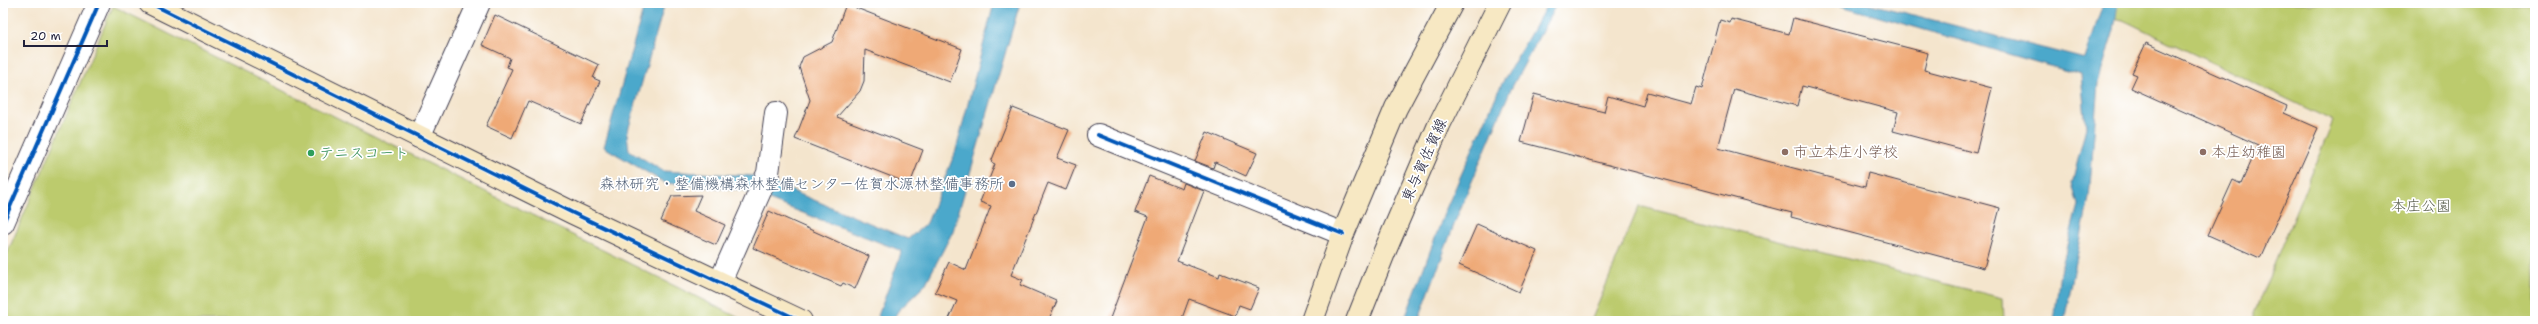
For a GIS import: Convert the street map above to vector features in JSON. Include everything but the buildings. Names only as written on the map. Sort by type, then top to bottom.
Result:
[{"type":"street","points":[[3,223],[99,3]]},
{"type":"street","points":[[150,3],[419,137],[801,321]]},
{"type":"street","points":[[419,137],[479,3]]},
{"type":"street","points":[[1312,321],[1342,234],[1396,108],[1452,3]]},
{"type":"street","name":"東与賀佐賀線","points":[[1358,321],[1384,253],[1438,125],[1500,3]]},
{"type":"street","points":[[720,282],[768,173],[776,113]]},
{"type":"street","points":[[1098,135],[1342,234]]},
{"type":"green space","name":"本庄公園","points":[[2111,3],[2535,3],[2535,321],[2251,321],[2333,121],[2123,20],[2106,17]]},
{"type":"green space","points":[[113,6],[745,321],[3,321],[3,263]]},
{"type":"green space","points":[[1639,206],[2002,298],[2003,321],[1591,321]]},
{"type":"water","points":[[645,3],[665,3],[627,134],[629,150],[663,171],[756,176],[908,239],[927,223],[956,150],[994,3],[1020,3],[953,231],[925,285],[898,311],[892,321],[884,321],[878,316],[902,251],[743,190],[665,183],[604,147]]},
{"type":"water","points":[[1548,3],[1557,3],[1510,91],[1457,217],[1418,321],[1404,321],[1445,211],[1501,85]]},
{"type":"water","points":[[1831,3],[1867,3],[2085,59],[2103,3],[2118,3],[2114,30],[2098,83],[2089,198],[2064,321],[2054,321],[2060,272],[2078,205],[2072,184],[2086,127],[2081,75]]},
{"type":"cycle path","points":[[3,223],[99,3]]},
{"type":"cycle path","points":[[150,3],[573,213],[801,321]]},
{"type":"cycle path","points":[[1098,135],[1343,234]]},
{"type":"place","name":"市立本庄小学校","points":[[1785,152]]},
{"type":"place","name":"本庄幼稚園","points":[[2203,152]]},
{"type":"place","name":"テニスコート","points":[[311,153]]},
{"type":"place","name":"森林研究・整備機構森林整備センター佐賀水源林整備事務所","points":[[1012,184]]}]
